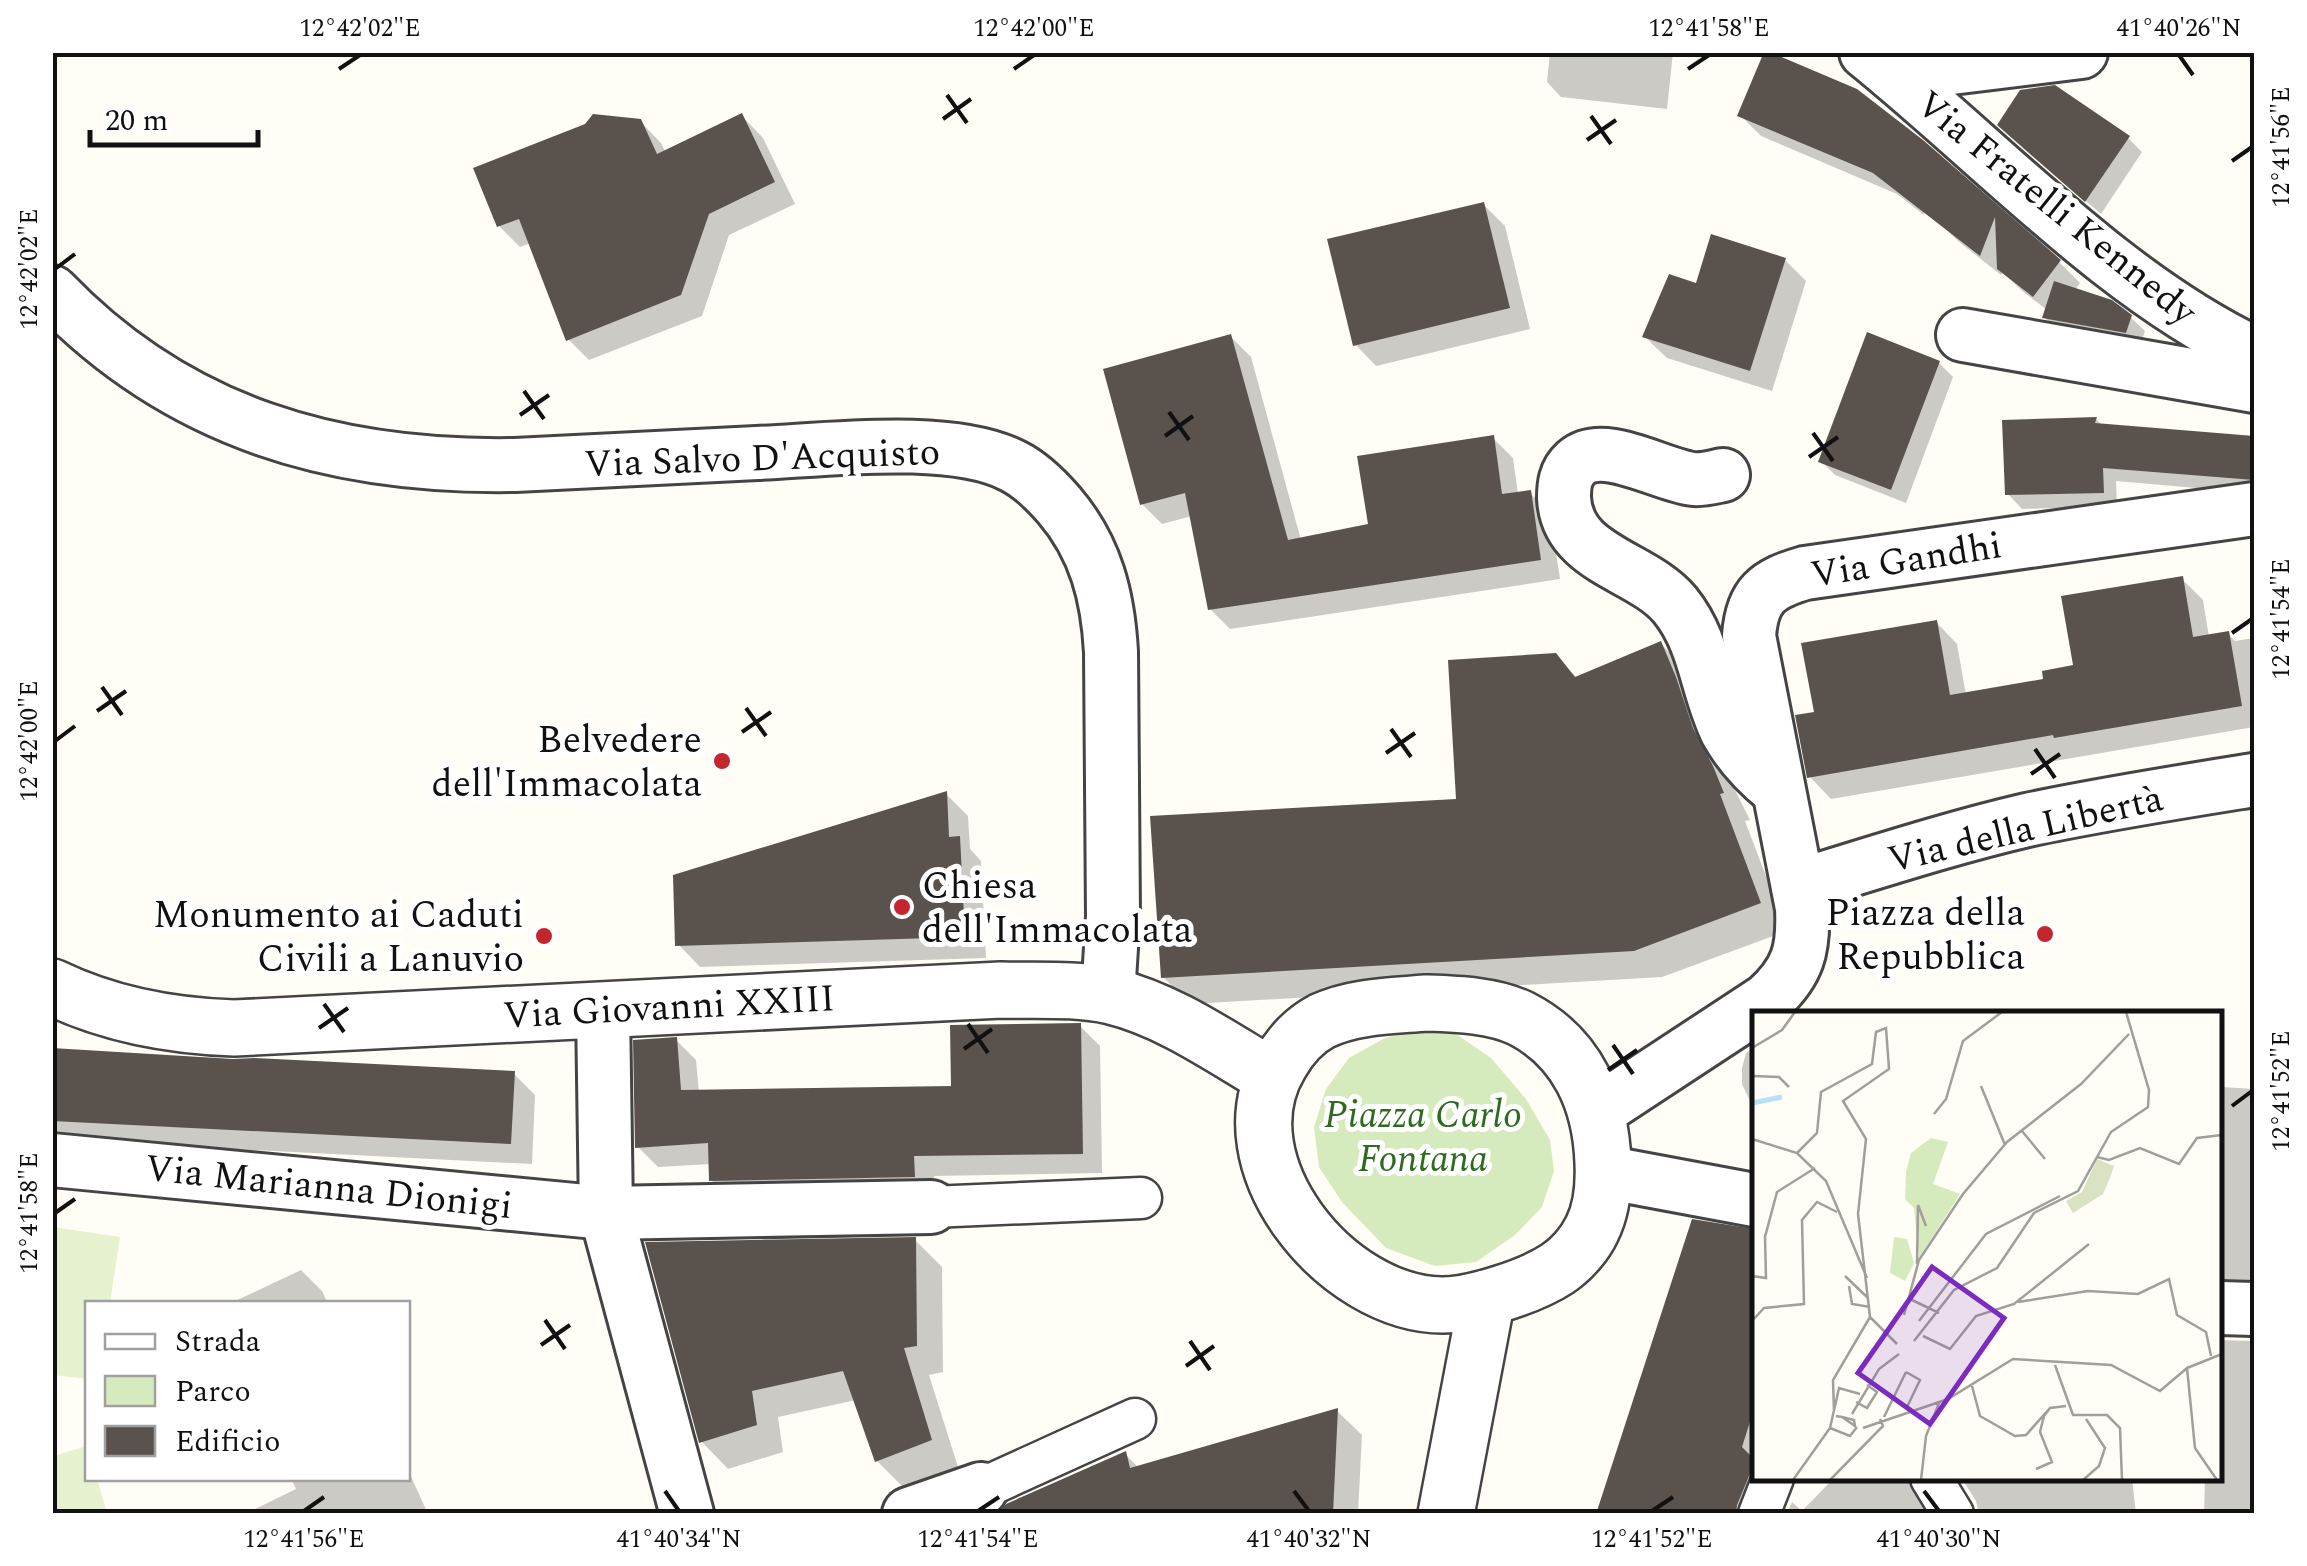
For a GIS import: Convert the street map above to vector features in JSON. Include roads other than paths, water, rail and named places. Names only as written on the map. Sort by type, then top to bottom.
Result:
[{"type":"street","points":[[1880,64],[2081,52]]},
{"type":"street","name":"Via Fratelli Kennedy","points":[[1880,64],[2055,216],[2130,275],[2209,330],[2254,352]]},
{"type":"street","name":"Via Salvo D'Acquisto","points":[[52,292],[107,343],[184,394],[255,427],[342,451],[406,462],[515,466],[890,446],[974,454],[1013,466],[1032,478],[1064,512],[1089,548],[1108,618],[1112,652],[1113,916],[1108,995]]},
{"type":"street","points":[[1963,335],[2254,386]]},
{"type":"street","points":[[1723,474],[1696,479],[1609,455],[1588,456],[1577,462],[1565,482],[1565,511],[1569,524],[1587,546],[1642,577],[1674,604],[1701,648],[1728,732],[1748,764],[1778,790]]},
{"type":"street","name":"Via Gandhi","points":[[1598,1112],[1753,1010],[1794,968],[1802,942],[1802,908],[1749,636],[1750,617],[1758,598],[1772,585],[1805,572],[2254,509]]},
{"type":"street","name":"Via della Libertà","points":[[1798,886],[2024,821],[2254,780]]},
{"type":"street","name":"Via Giovanni XXIII","points":[[52,988],[108,1010],[166,1023],[213,1027],[304,1026],[1001,990],[1108,995],[1176,1021],[1272,1077]]},
{"type":"street","points":[[1426,1003],[1496,1011],[1519,1017],[1549,1035],[1573,1063],[1598,1112],[1604,1172],[1601,1202],[1591,1232],[1557,1269],[1487,1298],[1444,1306],[1404,1299],[1357,1276],[1317,1245],[1290,1210],[1271,1168],[1263,1117],[1272,1077],[1297,1039],[1323,1021],[1348,1012],[1426,1003]]},
{"type":"street","points":[[603,1009],[606,1213],[687,1514]]},
{"type":"street","name":"Via Marianna Dionigi","points":[[52,1160],[606,1213],[931,1207]]},
{"type":"street","points":[[1604,1172],[1752,1200]]},
{"type":"street","points":[[931,1207],[1141,1198]]},
{"type":"street","points":[[1446,1514],[1487,1298]]},
{"type":"street","points":[[2222,1308],[2254,1309]]},
{"type":"street","points":[[908,1514],[981,1490],[1135,1419]]},
{"type":"street","points":[[1758,1514],[1772,1481]]},
{"type":"street","points":[[1933,1481],[1952,1514]]},
{"type":"place","name":"Belvedere dell'Immacolata","points":[[722,761]]},
{"type":"place","name":"Chiesa dell'Immacolata","points":[[902,907]]},
{"type":"place","name":"Piazza della Repubblica","points":[[2045,934]]},
{"type":"place","name":"Monumento ai Caduti Civili a Lanuvio","points":[[544,936]]},
{"type":"park label","name":"Piazza Carlo Fontana","points":[[1423,1136]]}]
